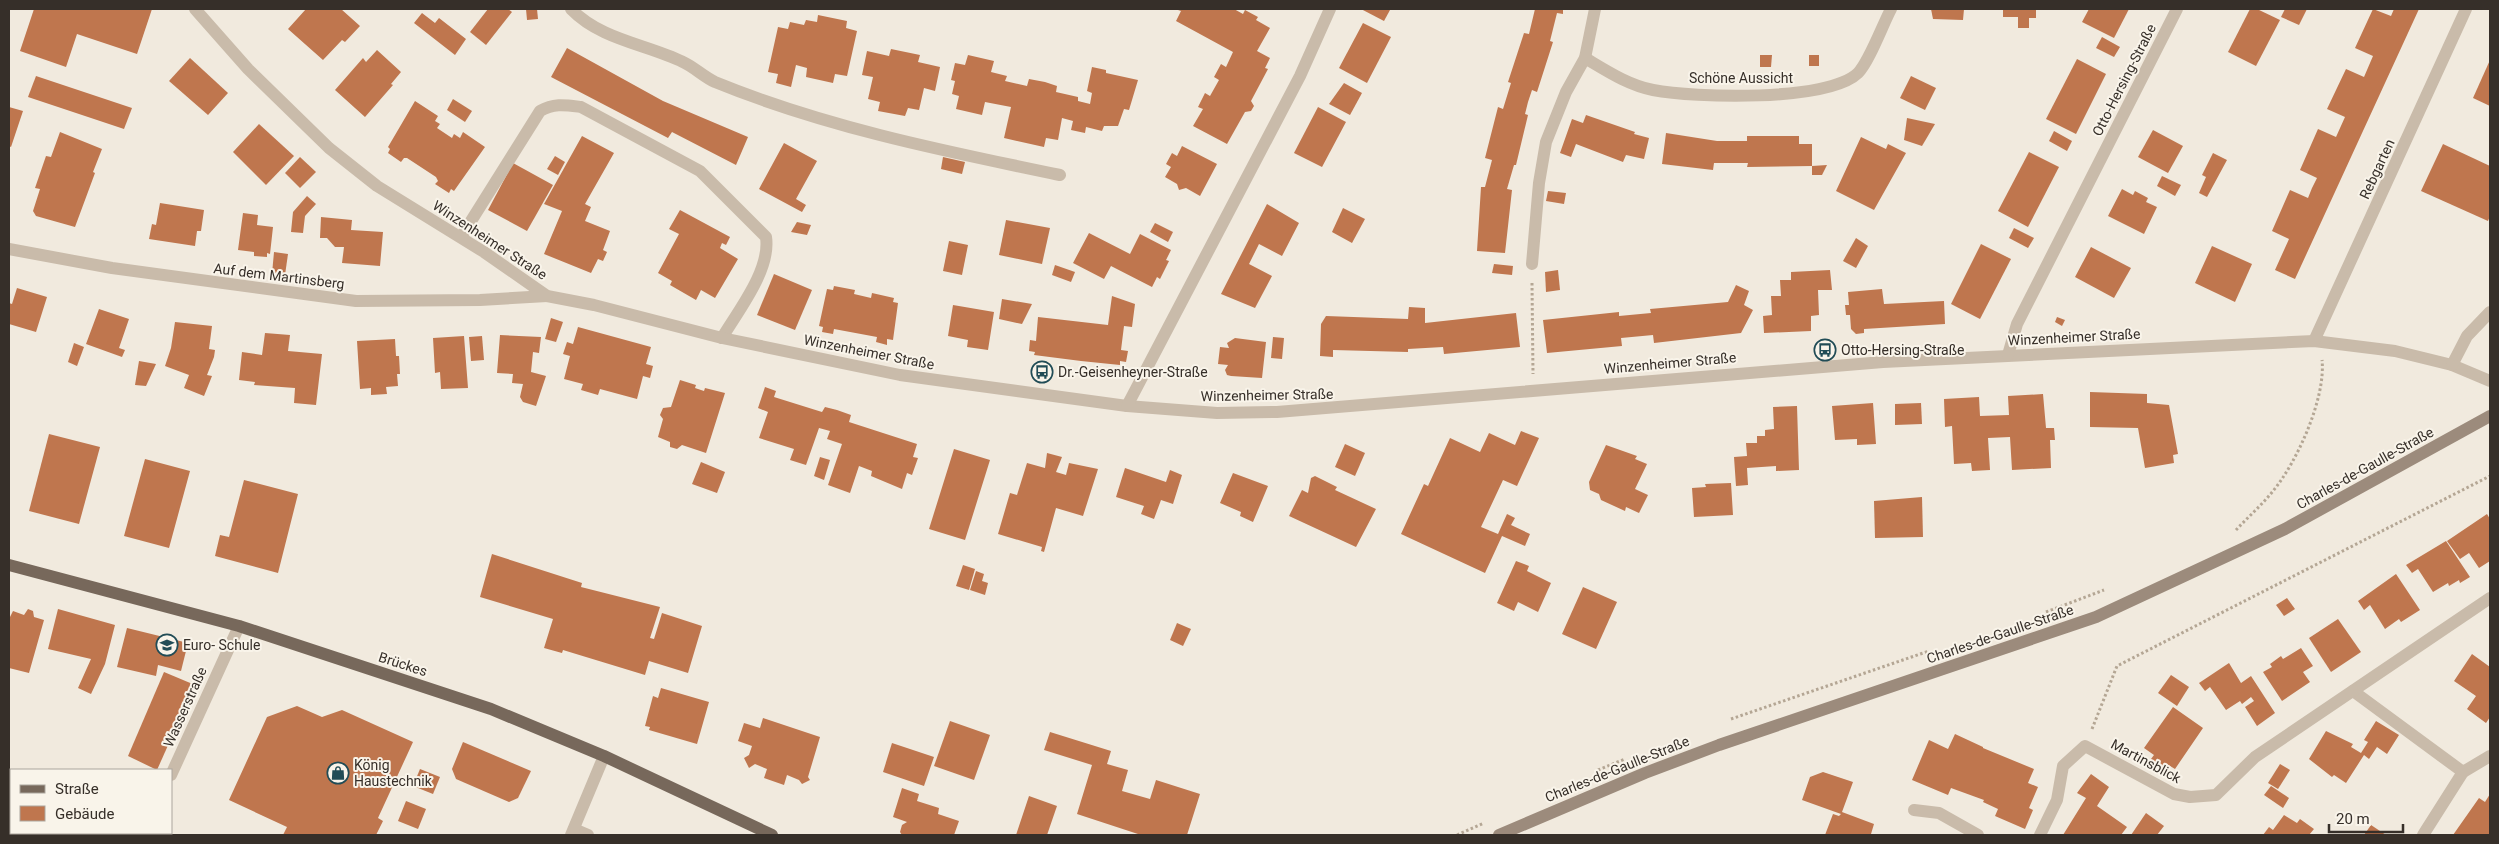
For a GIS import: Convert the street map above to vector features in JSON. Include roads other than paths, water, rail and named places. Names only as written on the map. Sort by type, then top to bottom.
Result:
[{"type":"main road","name":"Brückes","points":[[9,565],[239,626],[491,709],[604,756],[772,835]]},
{"type":"street","name":"Winzenheimer Straße","points":[[195,9],[248,69],[329,148],[377,186],[460,237],[547,296],[594,305],[722,338],[900,375],[1127,406],[1218,413],[1277,412],[1836,365],[2314,341],[2395,351],[2452,364],[2489,380]]},
{"type":"street","points":[[570,9],[587,22],[616,38],[683,62],[713,81],[811,115],[920,144],[1060,174]]},
{"type":"street","points":[[1127,406],[1300,76],[1330,9]]},
{"type":"street","points":[[1532,264],[1538,183],[1546,142],[1566,92],[1585,58],[1594,9]]},
{"type":"street","name":"Schöne Aussicht","points":[[1585,58],[1622,80],[1652,90],[1693,94],[1784,95],[1824,90],[1858,73],[1890,9]]},
{"type":"street","name":"Otto-Hersing-Straße","points":[[2008,355],[2018,324],[2177,9]]},
{"type":"street","name":"Rebgarten","points":[[2314,341],[2466,9]]},
{"type":"street","points":[[460,237],[540,111],[548,106],[561,104],[581,107],[700,171],[766,238],[768,250],[763,267],[722,338]]},
{"type":"street","name":"Auf dem Martinsberg","points":[[9,249],[112,268],[356,301],[480,300],[547,296]]},
{"type":"street","points":[[2452,364],[2467,336],[2490,312]]},
{"type":"street","name":"Charles-de-Gaulle-Straße","points":[[1499,835],[1620,783],[1709,748],[2096,617],[2285,529],[2490,416]]},
{"type":"street","name":"Martinsblick","points":[[2040,835],[2057,800],[2063,766],[2085,746],[2174,794],[2190,797],[2216,795],[2255,757],[2490,598]]},
{"type":"street","name":"Wasserstraße","points":[[172,773],[239,626]]},
{"type":"street","points":[[2353,692],[2463,772]]},
{"type":"street","points":[[588,835],[573,832],[604,756]]},
{"type":"street","points":[[2422,835],[2463,772],[2490,756]]},
{"type":"street","points":[[1914,810],[1939,813],[1978,835]]},
{"type":"place","name":"Otto-Hersing-Straße","points":[[1825,350]]},
{"type":"place","name":"Dr.-Geisenheyner-Straße","points":[[1042,372]]},
{"type":"place","name":"Euro- Schule","points":[[167,645]]},
{"type":"place","name":"König Haustechnik","points":[[338,773]]}]
